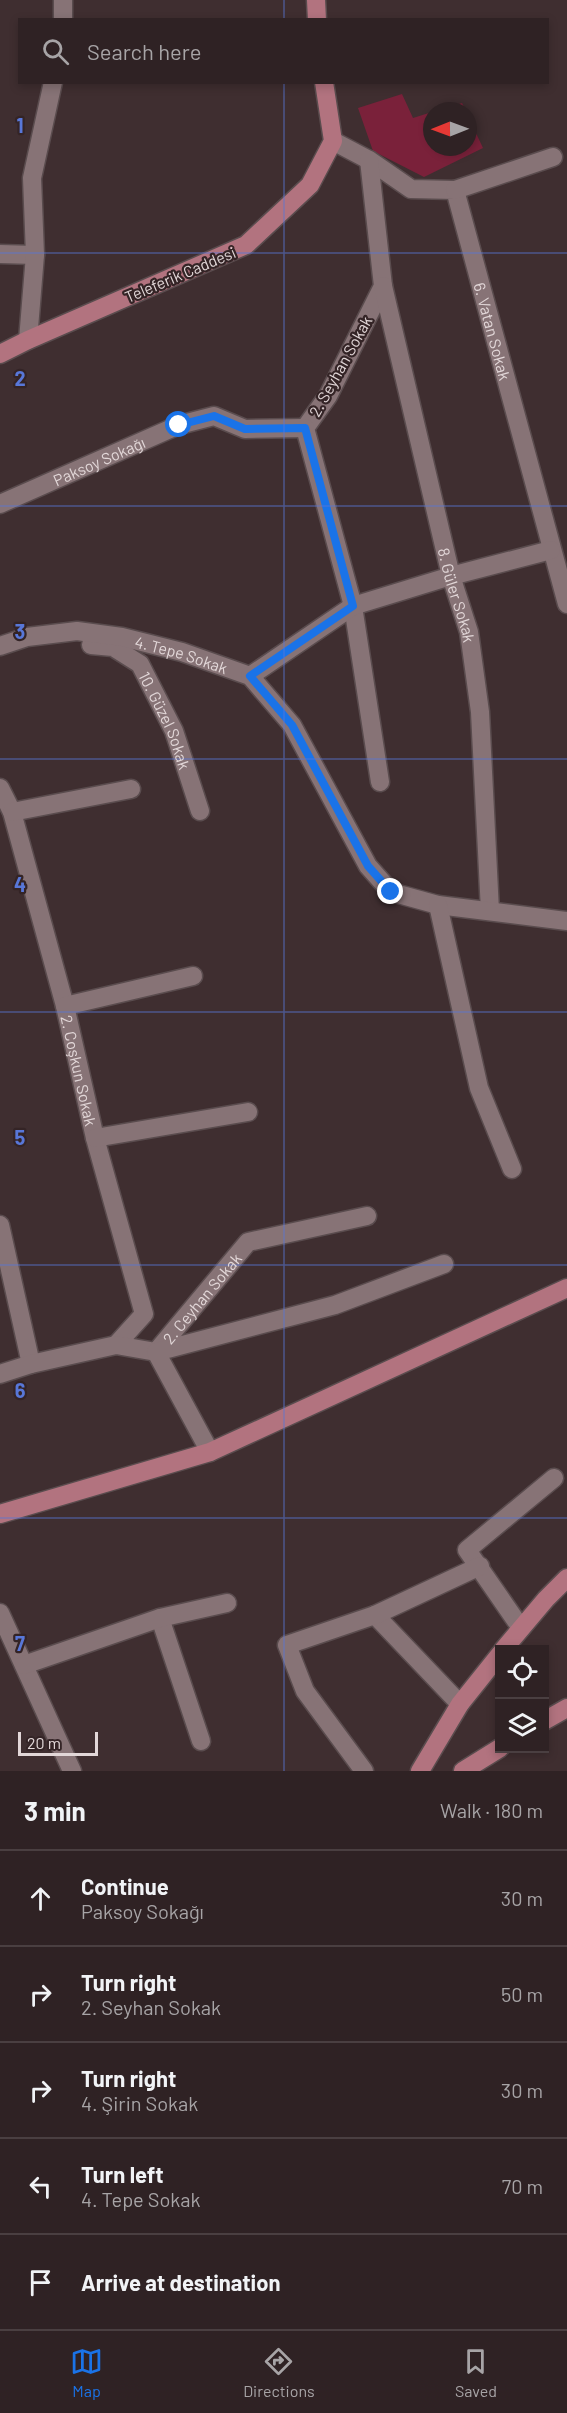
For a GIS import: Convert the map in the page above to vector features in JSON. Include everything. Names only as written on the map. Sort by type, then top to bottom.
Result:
[{"type":"main road","points":[[316,0],[317,18]]},
{"type":"main road","points":[[324,84],[333,141]]},
{"type":"main road","name":"Teleferik Caddesi","points":[[0,354],[246,245],[310,185],[333,141]]},
{"type":"main road","points":[[0,1514],[210,1452],[567,1288]]},
{"type":"main road","points":[[507,1645],[567,1578]]},
{"type":"main road","points":[[420,1771],[460,1704],[495,1660]]},
{"type":"main road","points":[[549,1718],[567,1708]]},
{"type":"main road","points":[[463,1771],[495,1751]]},
{"type":"street","points":[[63,0],[63,18]]},
{"type":"street","points":[[28,340],[35,255],[32,178],[53,84]]},
{"type":"street","points":[[333,141],[369,160],[411,189],[455,190],[554,157]]},
{"type":"street","points":[[369,160],[383,286]]},
{"type":"street","name":"6. Vatan Sokak","points":[[455,190],[567,604]]},
{"type":"street","points":[[0,254],[35,255]]},
{"type":"street","name":"2. Seyhan Sokak","points":[[380,782],[353,606],[305,428],[327,396],[383,286]]},
{"type":"street","name":"8. Güler Sokak","points":[[383,286],[451,576],[469,632],[480,712],[490,910]]},
{"type":"street","name":"Paksoy Sokağı","points":[[0,504],[179,425],[214,416],[245,429],[305,428]]},
{"type":"street","points":[[250,676],[353,606],[451,576],[551,550]]},
{"type":"street","name":"4. Tepe Sokak","points":[[0,646],[27,637],[77,631],[122,636],[182,652],[250,676],[292,725],[368,866],[391,892],[438,905],[567,921]]},
{"type":"street","name":"10. Güzel Sokak","points":[[0,652],[81,643],[113,647],[140,664],[174,731],[200,811]]},
{"type":"street","name":"2. Coşkun Sokak","points":[[0,788],[12,812],[66,1006],[95,1138],[144,1314],[116,1345]]},
{"type":"street","points":[[12,812],[131,789]]},
{"type":"street","points":[[438,905],[479,1088],[512,1169]]},
{"type":"street","points":[[66,1006],[193,976]]},
{"type":"street","points":[[95,1138],[248,1112]]},
{"type":"street","name":"2. Ceyhan Sokak","points":[[0,1374],[31,1364],[116,1345],[156,1352],[248,1242],[367,1216]]},
{"type":"street","points":[[0,1225],[31,1364]]},
{"type":"street","points":[[210,1452],[156,1352],[335,1305],[444,1264]]},
{"type":"street","points":[[521,1628],[467,1550],[554,1478]]},
{"type":"street","points":[[364,1771],[305,1690],[287,1645],[375,1615],[480,1566]]},
{"type":"street","points":[[24,1665],[160,1618],[227,1604]]},
{"type":"street","points":[[0,1613],[72,1771]]},
{"type":"street","points":[[375,1615],[460,1704]]},
{"type":"street","points":[[160,1618],[201,1741]]},
{"type":"building","points":[[402,94],[413,118],[423,115],[423,156],[467,156],[424,177],[373,151],[358,108]]},
{"type":"building","points":[[477,135],[483,148],[477,151]]},
{"type":"route","points":[[179,425],[214,416],[245,429],[305,428],[353,606],[250,676],[292,725],[368,866],[391,892]]}]
